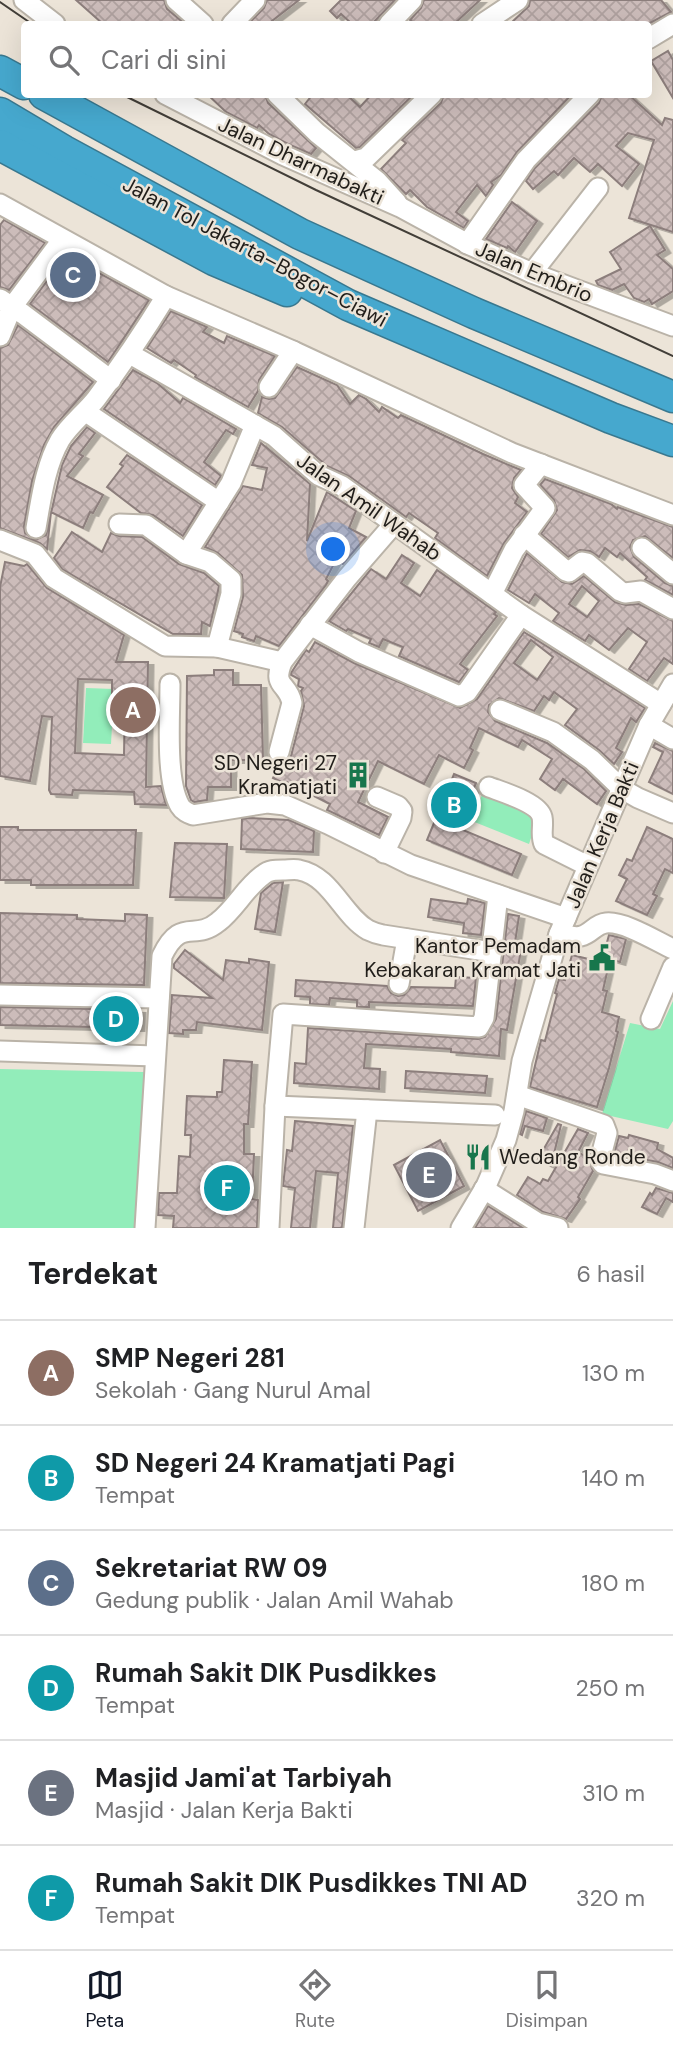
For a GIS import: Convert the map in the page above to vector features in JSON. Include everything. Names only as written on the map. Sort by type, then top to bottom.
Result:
[{"type":"highway","points":[[0,71],[21,82]]},
{"type":"highway","name":"Jalan Tol Jakarta–Bogor–Ciawi","points":[[51,98],[300,234],[474,313],[673,397]]},
{"type":"highway","name":"Jalan Tol Jakarta–Bogor–Ciawi","points":[[0,113],[64,151],[348,305],[598,412],[673,441]]},
{"type":"highway","points":[[0,145],[214,260],[311,301],[348,305]]},
{"type":"street","points":[[24,0],[51,21]]},
{"type":"street","points":[[176,0],[200,21]]},
{"type":"street","points":[[235,21],[255,0]]},
{"type":"street","points":[[486,21],[518,0]]},
{"type":"street","points":[[391,21],[406,2]]},
{"type":"street","points":[[652,37],[673,24]]},
{"type":"street","name":"Jalan Dharmabakti","points":[[173,98],[283,155],[400,207]]},
{"type":"street","points":[[280,98],[317,133],[355,161],[400,207]]},
{"type":"street","points":[[355,161],[366,158],[425,98]]},
{"type":"street","points":[[467,244],[526,160],[586,98]]},
{"type":"street","points":[[531,273],[598,188]]},
{"type":"street","points":[[1,207],[166,296],[293,351],[512,453],[673,515]]},
{"type":"street","name":"Jalan Embrio","points":[[400,207],[467,244],[531,273],[673,326]]},
{"type":"street","points":[[0,336],[6,303],[62,240]]},
{"type":"street","points":[[36,528],[54,454],[61,438],[111,380],[166,296]]},
{"type":"street","points":[[6,303],[111,380]]},
{"type":"street","points":[[269,387],[293,351]]},
{"type":"street","name":"Jalan Amil Wahab","points":[[130,354],[274,436],[318,475],[342,486],[521,615],[661,704]]},
{"type":"street","points":[[86,412],[219,502]]},
{"type":"street","points":[[186,554],[231,483],[255,425]]},
{"type":"street","points":[[492,594],[514,550],[545,508],[524,485],[541,464]]},
{"type":"street","points":[[119,524],[146,526],[186,554],[210,562],[231,580],[217,647]]},
{"type":"street","points":[[279,752],[292,703],[291,696],[281,685],[277,674],[282,662],[393,525]]},
{"type":"street","points":[[524,535],[566,571],[569,572],[582,562],[587,563],[620,591],[641,591],[673,609]]},
{"type":"street","points":[[0,540],[34,554],[54,578],[165,646],[217,647],[282,662]]},
{"type":"street","points":[[642,548],[671,582]]},
{"type":"street","points":[[310,625],[359,652],[459,696],[467,692],[521,615]]},
{"type":"street","points":[[170,684],[171,772],[179,805],[185,812],[193,815],[267,803],[285,805],[384,853],[440,876],[498,895],[563,926],[578,937],[607,922],[624,926],[673,949]]},
{"type":"street","name":"Jalan Kerja Bakti","points":[[461,1228],[484,1189],[506,1140],[522,1060],[563,926],[649,725],[673,684]]},
{"type":"street","points":[[500,710],[553,732],[592,760],[622,789],[673,813]]},
{"type":"street","points":[[649,725],[673,738]]},
{"type":"street","points":[[489,787],[533,805],[542,817],[541,840],[544,844],[588,866]]},
{"type":"street","points":[[377,797],[398,806],[402,811],[384,853]]},
{"type":"street","points":[[145,1228],[162,956],[176,934],[208,928],[218,922],[263,875],[273,870],[300,870],[316,877],[327,886],[349,914],[367,929],[383,935],[492,952]]},
{"type":"street","points":[[269,1228],[283,1013],[479,1027],[484,1018],[498,895]]},
{"type":"street","points":[[399,984],[407,939]]},
{"type":"street","points":[[651,1018],[673,967]]},
{"type":"street","points":[[0,995],[159,998]]},
{"type":"street","points":[[0,1051],[155,1056]]},
{"type":"street","points":[[517,1095],[604,1125],[607,1133],[600,1160],[603,1164],[654,1174],[673,1181]]},
{"type":"street","points":[[275,1105],[495,1115]]},
{"type":"street","points":[[354,1228],[367,1110]]},
{"type":"street","points":[[484,1189],[538,1223],[558,1228]]},
{"type":"green space","points":[[86,688],[114,689],[111,744],[83,743]]},
{"type":"green space","points":[[483,792],[539,814],[529,844],[472,821]]},
{"type":"green space","points":[[673,1001],[673,1121],[668,1129],[602,1114],[630,1023],[660,1029]]},
{"type":"green space","points":[[0,1069],[144,1072],[140,1228],[0,1228]]},
{"type":"building","points":[[76,0],[164,0],[167,9],[181,21],[100,21]]},
{"type":"building","points":[[267,0],[299,0],[272,21],[251,21],[264,8]]},
{"type":"building","points":[[341,0],[395,0],[375,21],[349,21],[341,14],[337,18],[330,11]]},
{"type":"building","points":[[424,0],[480,0],[457,21],[410,20],[421,8]]},
{"type":"building","points":[[530,0],[661,0],[671,12],[652,22],[513,21],[529,6]]},
{"type":"building","points":[[668,51],[673,60],[673,98],[652,63]]},
{"type":"building","points":[[211,98],[266,98],[268,103],[316,148],[311,154],[269,134],[259,125],[257,128],[226,112]]},
{"type":"building","points":[[310,98],[350,98],[360,107],[368,98],[410,98],[356,148],[305,104]]},
{"type":"building","points":[[443,98],[568,98],[517,152],[501,175],[491,182],[493,185],[486,196],[477,185],[456,212],[468,221],[464,228],[427,207],[410,190],[406,194],[381,169],[406,143],[402,140],[441,103]]},
{"type":"building","points":[[601,98],[632,98],[662,125],[665,118],[673,120],[673,232],[629,218],[654,140],[628,133],[616,146],[639,164],[622,186],[598,164],[590,172],[574,158],[558,175],[554,171],[533,189],[526,181],[535,168],[599,103]]},
{"type":"building","points":[[512,202],[537,221],[515,252],[508,246],[507,248],[486,239]]},
{"type":"building","points":[[4,220],[45,243],[9,290],[0,287],[0,225]]},
{"type":"building","points":[[650,226],[665,250],[657,255],[673,269],[673,291],[652,304],[649,299],[644,302],[634,298],[624,284],[612,290],[598,285],[596,281],[621,269],[610,252]]},
{"type":"building","points":[[66,255],[71,257],[68,262],[86,274],[90,268],[149,300],[108,362],[30,304]]},
{"type":"building","points":[[171,311],[207,327],[203,332],[224,343],[227,336],[275,356],[259,380],[258,391],[248,407],[195,377],[196,375],[174,360],[171,363],[147,348]]},
{"type":"building","points":[[18,325],[93,382],[54,427],[44,445],[32,481],[25,533],[35,540],[46,535],[51,514],[47,549],[40,543],[0,528],[0,348],[8,345]]},
{"type":"building","points":[[297,367],[337,385],[350,404],[359,395],[379,412],[382,407],[398,418],[401,415],[521,470],[514,478],[512,488],[518,497],[515,503],[527,512],[504,543],[487,576],[435,538],[438,533],[409,513],[406,517],[349,476],[327,466],[282,427],[258,413],[262,397],[275,398]]},
{"type":"building","points":[[133,370],[157,383],[180,403],[183,398],[236,429],[233,434],[226,430],[204,462],[221,476],[215,485],[104,409]]},
{"type":"building","points":[[87,427],[95,433],[79,454],[83,456],[67,476],[103,495],[93,513],[90,512],[83,528],[51,512],[62,465],[71,446]]},
{"type":"building","points":[[261,443],[310,484],[307,541],[327,492],[356,511],[349,528],[366,537],[343,564],[336,560],[326,579],[326,585],[279,646],[256,636],[254,641],[242,637],[243,634],[234,631],[243,597],[242,575],[218,553],[205,547],[243,486],[262,490],[267,468],[252,465]]},
{"type":"building","points":[[127,455],[202,505],[183,536],[153,515],[141,513],[107,487],[123,466],[120,464]]},
{"type":"building","points":[[545,479],[611,504],[617,509],[618,507],[673,527],[673,558],[645,536],[633,540],[630,547],[634,557],[665,583],[673,586],[673,595],[645,580],[647,577],[620,553],[617,557],[605,548],[599,557],[590,551],[580,550],[568,557],[541,534],[557,510],[554,500],[540,485]]},
{"type":"building","points":[[72,532],[102,552],[111,533],[142,537],[179,564],[204,573],[219,586],[210,626],[202,622],[201,634],[173,634],[62,569],[54,558]]},
{"type":"building","points":[[527,553],[562,582],[572,584],[584,576],[615,602],[639,604],[673,621],[673,664],[664,658],[647,681],[629,669],[647,642],[628,628],[609,650],[589,635],[585,641],[553,621],[559,613],[535,594],[529,603],[508,590]],"holes":[[[582,586],[599,601],[587,617],[569,604]]]},
{"type":"building","points":[[402,555],[414,563],[401,583],[420,596],[437,570],[496,612],[494,614],[497,616],[460,664],[468,670],[459,682],[399,656],[403,647],[383,639],[379,647],[369,643],[371,639],[348,629],[346,631],[329,621],[371,569],[386,579]]},
{"type":"building","points":[[5,562],[24,566],[27,564],[47,588],[124,635],[116,662],[148,662],[146,787],[161,786],[166,805],[135,804],[134,792],[73,790],[72,795],[51,794],[52,717],[42,716],[30,781],[0,776],[0,587]],"holes":[[[78,679],[112,680],[112,695],[125,696],[124,755],[75,753]]]},
{"type":"building","points":[[524,632],[645,708],[636,722],[631,718],[616,748],[622,752],[614,764],[565,725],[577,709],[554,692],[549,700],[544,696],[534,711],[499,698],[489,705],[488,712],[495,721],[547,743],[584,769],[606,791],[597,804],[563,779],[555,790],[540,779],[552,759],[522,740],[518,747],[479,728],[470,748],[473,750],[464,768],[439,755],[424,784],[378,761],[358,802],[388,817],[379,835],[327,810],[330,804],[287,782],[286,784],[273,778],[280,764],[291,756],[304,706],[301,691],[303,688],[298,686],[299,679],[291,673],[306,650],[309,652],[315,642],[354,663],[460,708],[477,699]],"holes":[[[531,640],[553,657],[537,680],[514,663]]]},
{"type":"building","points":[[214,670],[233,670],[233,685],[261,685],[263,760],[231,760],[231,787],[208,787],[207,800],[194,802],[186,786],[187,676],[214,675]]},
{"type":"building","points":[[655,743],[673,751],[673,794],[649,782],[663,752],[653,747]]},
{"type":"building","points":[[454,774],[476,783],[458,828],[521,854],[512,875],[427,840]]},
{"type":"building","points":[[242,819],[289,820],[314,831],[313,852],[241,849]]},
{"type":"building","points":[[0,827],[18,827],[18,830],[136,830],[133,885],[31,885],[31,880],[0,880]]},
{"type":"building","points":[[647,827],[673,839],[673,873],[665,869],[653,894],[657,896],[647,915],[616,901],[627,879],[619,875],[627,859],[632,861]]},
{"type":"building","points":[[175,843],[227,844],[224,898],[170,897]]},
{"type":"building","points":[[283,882],[275,932],[255,929],[261,893],[273,883]]},
{"type":"building","points":[[431,899],[467,904],[468,899],[485,903],[481,935],[463,933],[464,923],[428,917]]},
{"type":"building","points":[[0,913],[77,915],[77,919],[125,921],[125,914],[147,915],[144,985],[0,983]]},
{"type":"building","points":[[508,914],[519,916],[514,949],[521,950],[507,1030],[501,1029],[499,1056],[451,1052],[451,1049],[366,1044],[364,1068],[380,1069],[379,1089],[294,1083],[295,1063],[306,1064],[308,1028],[478,1039],[485,1037],[496,1019]]},
{"type":"building","points":[[609,935],[626,939],[620,962],[603,957]]},
{"type":"building","points":[[185,950],[223,980],[226,960],[269,962],[262,1030],[197,1022],[196,1030],[183,1030],[183,1034],[169,1033],[172,995],[212,998],[174,968]]},
{"type":"building","points":[[572,955],[609,964],[603,990],[607,991],[602,1012],[619,1017],[618,1032],[597,1107],[530,1087],[541,1040],[545,1041],[559,979],[565,980]]},
{"type":"building","points":[[456,977],[476,978],[473,1006],[369,1002],[369,1007],[357,1007],[357,1000],[330,998],[329,1005],[310,1004],[310,997],[295,996],[296,980],[387,986],[391,993],[398,996],[404,995],[411,987],[455,988]]},
{"type":"building","points":[[0,1007],[140,1010],[139,1028],[0,1025]]},
{"type":"building","points":[[224,1060],[252,1062],[248,1124],[244,1124],[244,1154],[254,1154],[252,1199],[258,1200],[257,1228],[173,1228],[174,1216],[158,1215],[159,1193],[177,1193],[179,1156],[190,1157],[191,1135],[185,1135],[187,1096],[217,1097],[217,1092],[222,1092]]},
{"type":"building","points":[[406,1071],[487,1076],[485,1093],[405,1088]]},
{"type":"building","points":[[526,1111],[547,1118],[543,1131],[525,1126],[522,1135],[520,1134]]},
{"type":"building","points":[[295,1121],[353,1126],[342,1228],[333,1228],[338,1173],[316,1171],[310,1228],[291,1228],[295,1188],[283,1186],[287,1150],[292,1151]]},
{"type":"building","points":[[558,1124],[561,1125],[551,1166],[538,1159]]},
{"type":"building","points":[[578,1129],[588,1133],[578,1152],[588,1158],[593,1171],[578,1197],[580,1199],[566,1219],[543,1212],[517,1195],[528,1177],[540,1184],[543,1179],[548,1181]]},
{"type":"building","points":[[629,1135],[658,1143],[657,1149],[673,1158],[673,1168],[658,1162],[614,1154],[619,1136],[628,1138]]},
{"type":"building","points":[[440,1140],[464,1186],[418,1211],[394,1165]]},
{"type":"building","points":[[656,1188],[673,1193],[673,1202],[666,1198],[657,1214],[642,1207]]},
{"type":"building","points":[[488,1206],[523,1228],[475,1228]]},
{"type":"tram line","points":[[0,2],[28,21]]},
{"type":"tram line","points":[[129,98],[316,190],[673,356]]},
{"type":"place","name":"Sekretariat RW 09","points":[[73,275]]},
{"type":"place","name":"SMP Negeri 281","points":[[133,710]]},
{"type":"place","name":"SD Negeri 27 Kramatjati","points":[[358,775]]},
{"type":"place","name":"SD Negeri 24 Kramatjati Pagi","points":[[454,805]]},
{"type":"place","name":"Kantor Pemadam Kebakaran Kramat Jati","points":[[602,958]]},
{"type":"place","name":"Rumah Sakit DIK Pusdikkes","points":[[116,1019]]},
{"type":"place","name":"Wedang Ronde","points":[[478,1157]]},
{"type":"place","name":"Masjid Jami'at Tarbiyah","points":[[429,1175]]},
{"type":"place","name":"Rumah Sakit DIK Pusdikkes TNI AD","points":[[227,1188]]}]
